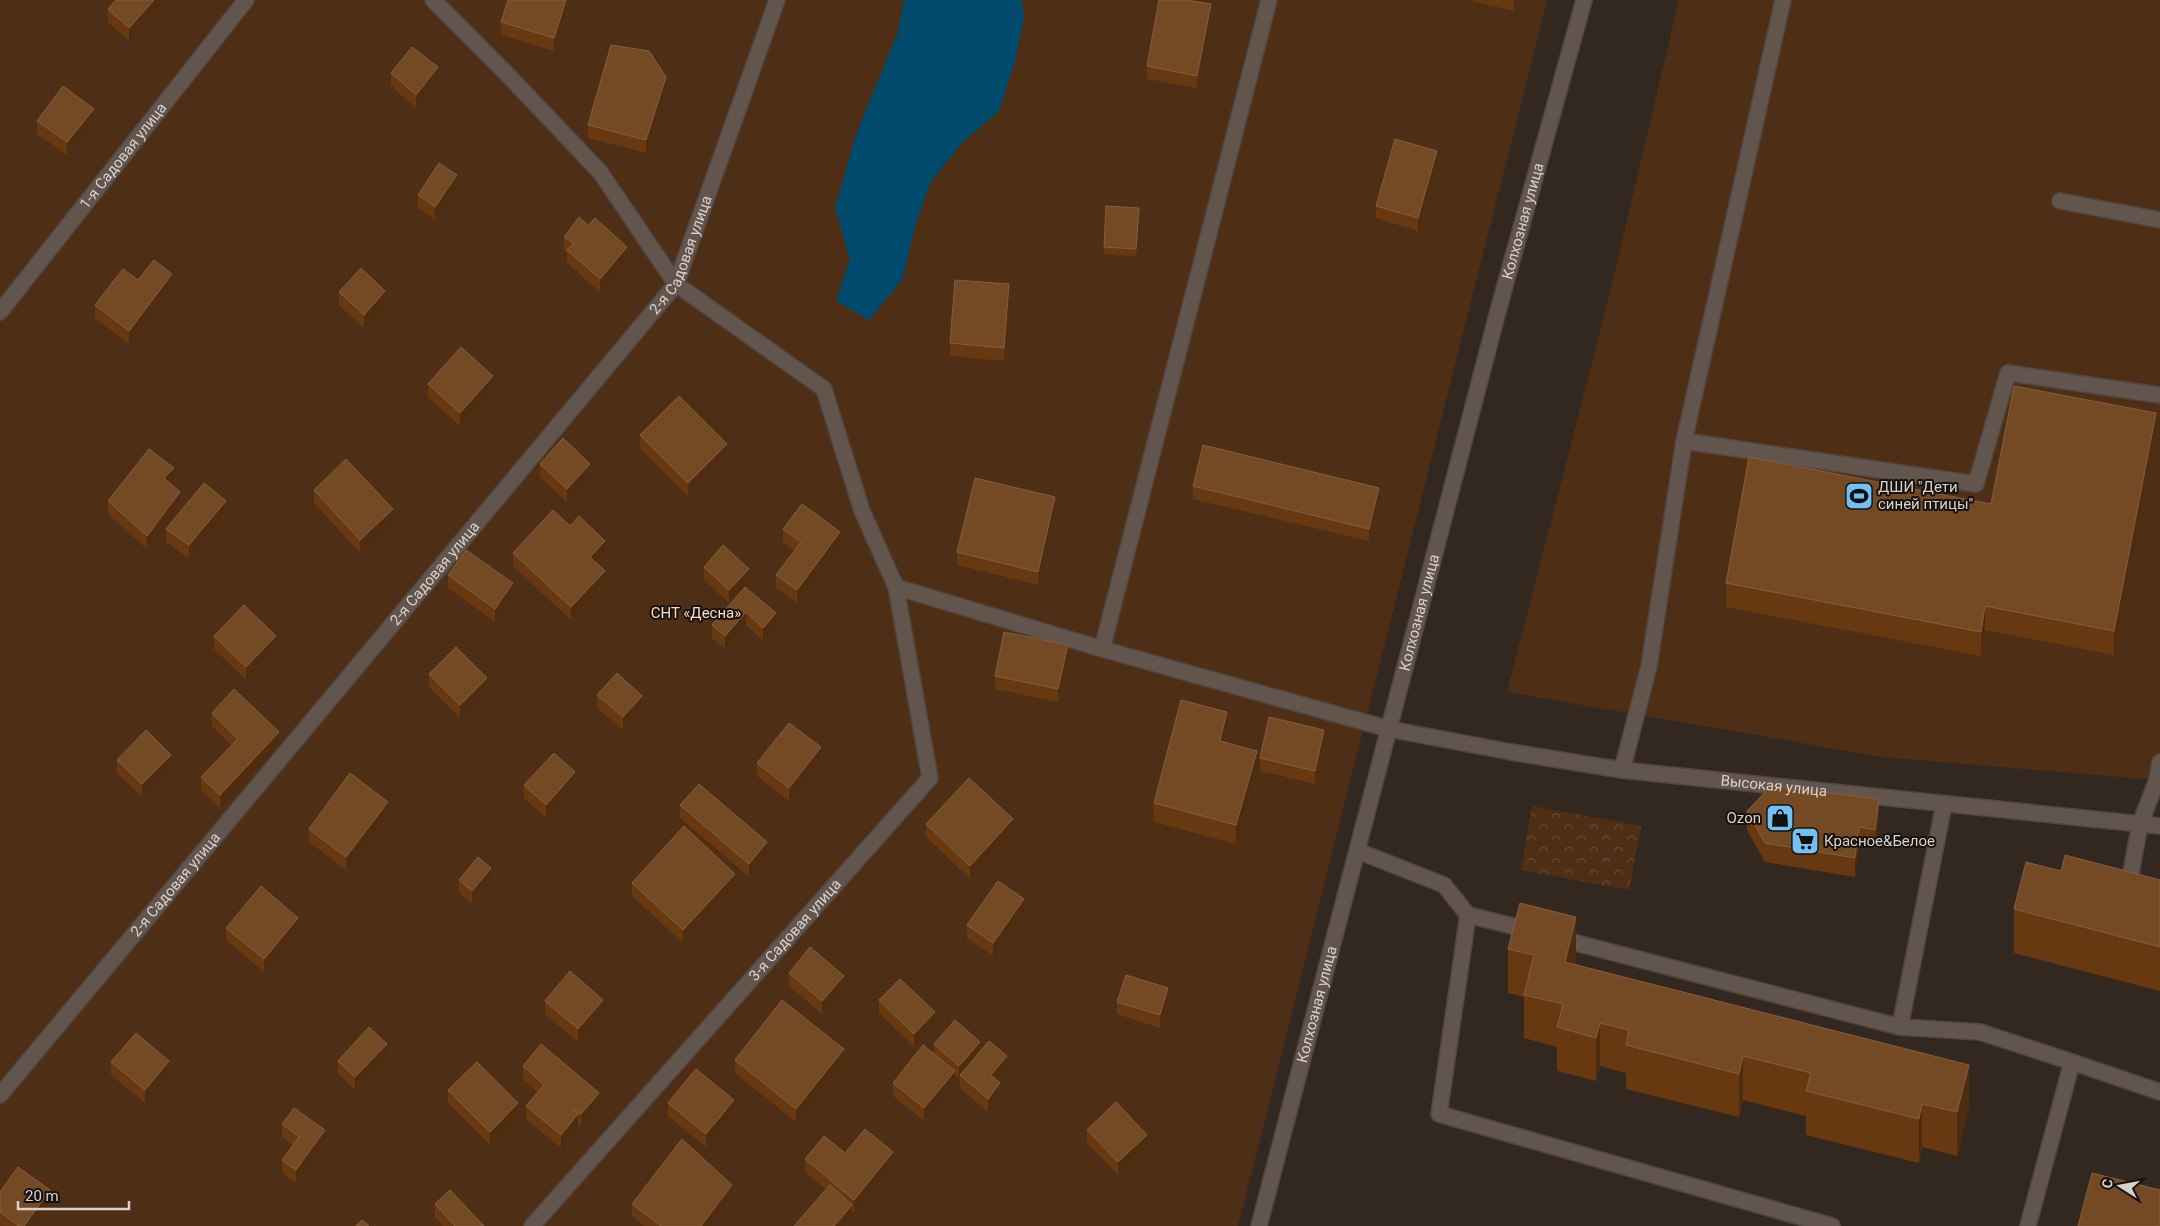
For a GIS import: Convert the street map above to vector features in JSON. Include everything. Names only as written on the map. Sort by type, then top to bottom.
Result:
[{"type":"street","name":"1-я Садовая улица","points":[[0,312],[246,0]]},
{"type":"street","points":[[433,0],[505,72],[600,172],[676,284],[824,389],[862,511],[896,587]]},
{"type":"street","name":"2-я Садовая улица","points":[[0,1095],[676,284],[777,0]]},
{"type":"street","points":[[1102,649],[1269,0]]},
{"type":"street","name":"Колхозная улица","points":[[1259,1226],[1498,311],[1584,0]]},
{"type":"street","points":[[1622,770],[1649,666],[1684,441],[1783,0]]},
{"type":"street","points":[[2060,201],[2160,220]]},
{"type":"street","points":[[1684,441],[1976,484],[2008,373],[2160,395]]},
{"type":"street","name":"Высокая улица","points":[[896,587],[1102,649],[1389,728],[1556,761],[1622,770],[2160,826]]},
{"type":"street","name":"3-я Садовая улица","points":[[532,1226],[930,778],[896,587]]},
{"type":"street","points":[[2160,762],[2157,780],[2140,824],[2129,883],[2160,891]]},
{"type":"street","points":[[1900,1027],[1944,804]]},
{"type":"street","points":[[1358,851],[1444,885],[1468,915],[1900,1027],[1980,1032],[2160,1092]]},
{"type":"street","points":[[1468,915],[1439,1114],[1832,1226]]},
{"type":"street","points":[[2028,1226],[2072,1062]]},
{"type":"green space","name":"СНТ «Десна»","points":[[0,0],[1547,0],[1238,1226],[0,1226]]},
{"type":"green space","name":"ДШИ \"Дети синей птицы\"","points":[[1679,0],[2160,0],[2160,762],[2157,780],[1882,757],[1507,692],[1608,301]]},
{"type":"green space","points":[[1532,806],[1641,826],[1629,890],[1521,870]]},
{"type":"water","points":[[904,0],[1022,0],[1024,17],[1016,58],[999,111],[962,143],[930,183],[915,227],[902,280],[869,320],[836,301],[850,260],[835,208],[856,135],[898,32]]},
{"type":"building","points":[[116,0],[154,0],[129,28],[108,9]]},
{"type":"building","points":[[508,0],[566,0],[554,38],[501,22]]},
{"type":"building","points":[[1159,0],[1186,0],[1211,4],[1197,76],[1147,66]]},
{"type":"building","points":[[611,45],[649,51],[666,77],[646,140],[588,125]]},
{"type":"building","points":[[412,47],[438,67],[416,95],[391,73]]},
{"type":"building","points":[[63,86],[94,109],[67,142],[37,121]]},
{"type":"building","points":[[1395,139],[1437,151],[1418,218],[1376,206]]},
{"type":"building","points":[[439,163],[457,175],[435,207],[418,195]]},
{"type":"building","points":[[1106,206],[1139,208],[1136,249],[1104,247]]},
{"type":"building","points":[[579,217],[588,225],[595,218],[627,247],[600,279],[567,250],[574,243],[564,237]]},
{"type":"building","points":[[154,260],[172,274],[129,331],[95,305],[123,269],[138,280]]},
{"type":"building","points":[[361,268],[385,291],[364,315],[339,292]]},
{"type":"building","points":[[955,280],[1009,284],[1004,348],[950,343]]},
{"type":"building","points":[[461,347],[493,376],[460,413],[428,384]]},
{"type":"building","points":[[2014,386],[2156,413],[2114,631],[1985,606],[1981,632],[1726,583],[1749,457],[1991,504]]},
{"type":"building","points":[[679,396],[727,444],[688,483],[640,435]]},
{"type":"building","points":[[563,438],[590,464],[567,489],[540,464]]},
{"type":"building","points":[[1203,445],[1379,488],[1369,529],[1193,486]]},
{"type":"building","points":[[149,449],[174,468],[164,478],[180,492],[147,536],[108,501]]},
{"type":"building","points":[[346,459],[393,509],[360,540],[314,490]]},
{"type":"building","points":[[975,478],[1055,497],[1038,572],[957,552]]},
{"type":"building","points":[[204,483],[226,501],[189,545],[166,529]]},
{"type":"building","points":[[802,504],[840,532],[797,590],[776,575],[801,542],[783,529]]},
{"type":"building","points":[[553,510],[570,526],[579,516],[605,541],[590,557],[605,571],[571,607],[513,553]]},
{"type":"building","points":[[723,545],[749,569],[729,590],[704,567]]},
{"type":"building","points":[[466,550],[513,583],[495,609],[448,575]]},
{"type":"building","points":[[745,587],[776,613],[763,628],[746,612],[725,636],[712,625]]},
{"type":"building","points":[[244,605],[276,636],[246,667],[214,636]]},
{"type":"building","points":[[1004,632],[1068,645],[1058,689],[995,676]]},
{"type":"building","points":[[456,647],[487,678],[460,705],[429,674]]},
{"type":"building","points":[[617,673],[642,696],[623,717],[597,695]]},
{"type":"building","points":[[234,689],[279,732],[220,795],[201,777],[238,739],[212,713]]},
{"type":"building","points":[[1181,700],[1227,712],[1220,741],[1257,751],[1236,825],[1154,803]]},
{"type":"building","points":[[1269,717],[1324,730],[1315,771],[1260,758]]},
{"type":"building","points":[[789,723],[821,747],[789,788],[757,763]]},
{"type":"building","points":[[146,730],[171,755],[142,784],[117,760]]},
{"type":"building","points":[[554,753],[575,772],[546,805],[524,785]]},
{"type":"building","points":[[350,773],[388,802],[346,857],[309,829]]},
{"type":"building","points":[[969,778],[1013,819],[970,866],[926,824]]},
{"type":"building","points":[[699,784],[767,842],[749,864],[680,805]]},
{"type":"building","points":[[1771,786],[1879,799],[1875,830],[1859,827],[1855,858],[1765,843],[1747,811]]},
{"type":"building","points":[[684,826],[735,874],[683,930],[632,883]]},
{"type":"building","points":[[2065,855],[2160,880],[2160,947],[2014,909],[2026,862],[2061,871]]},
{"type":"building","points":[[478,857],[491,868],[472,891],[459,880]]},
{"type":"building","points":[[998,881],[1024,899],[993,943],[967,925]]},
{"type":"building","points":[[261,886],[298,918],[264,959],[226,928]]},
{"type":"building","points":[[1520,903],[1576,917],[1565,962],[1969,1065],[1957,1112],[1922,1104],[1919,1119],[1806,1091],[1811,1073],[1743,1056],[1739,1074],[1626,1045],[1629,1030],[1600,1023],[1596,1038],[1557,1027],[1563,1004],[1524,995],[1534,955],[1508,949]]},
{"type":"building","points":[[810,947],[844,976],[822,1001],[789,973]]},
{"type":"building","points":[[570,971],[603,1000],[578,1029],[545,1001]]},
{"type":"building","points":[[1126,975],[1168,988],[1160,1015],[1117,1002]]},
{"type":"building","points":[[900,979],[935,1012],[914,1034],[879,1000]]},
{"type":"building","points":[[782,1000],[844,1049],[796,1109],[735,1060]]},
{"type":"building","points":[[955,1020],[980,1042],[959,1066],[934,1044]]},
{"type":"building","points":[[369,1027],[387,1044],[355,1077],[338,1061]]},
{"type":"building","points":[[136,1033],[169,1061],[145,1090],[111,1062]]},
{"type":"building","points":[[989,1041],[1007,1056],[991,1075],[1000,1083],[988,1099],[960,1075]]},
{"type":"building","points":[[541,1044],[599,1093],[581,1114],[573,1108],[578,1114],[561,1135],[526,1106],[544,1085],[523,1066]]},
{"type":"building","points":[[923,1045],[955,1071],[924,1108],[893,1083]]},
{"type":"building","points":[[477,1062],[518,1103],[490,1132],[448,1090]]},
{"type":"building","points":[[696,1069],[734,1100],[706,1134],[668,1103]]},
{"type":"building","points":[[1116,1102],[1147,1135],[1118,1162],[1087,1130]]},
{"type":"building","points":[[294,1108],[325,1130],[296,1170],[282,1160],[299,1137],[282,1124]]},
{"type":"building","points":[[865,1129],[893,1152],[854,1200],[805,1159],[824,1136],[845,1153]]},
{"type":"building","points":[[682,1139],[732,1185],[701,1226],[661,1226],[632,1204]]},
{"type":"building","points":[[18,1167],[50,1190],[24,1226],[19,1226],[0,1212],[0,1192]]},
{"type":"building","points":[[2092,1173],[2160,1190],[2160,1226],[2078,1226]]},
{"type":"building","points":[[830,1185],[852,1205],[834,1226],[794,1226]]},
{"type":"building","points":[[450,1190],[484,1226],[455,1226],[435,1204]]},
{"type":"building","points":[[362,1220],[369,1226],[356,1226]]},
{"type":"place","name":"ДШИ \"Дети синей птицы\"","points":[[1859,496]]},
{"type":"place","name":"Ozon","points":[[1780,818]]},
{"type":"place","name":"Красное&Белое","points":[[1805,841]]}]
